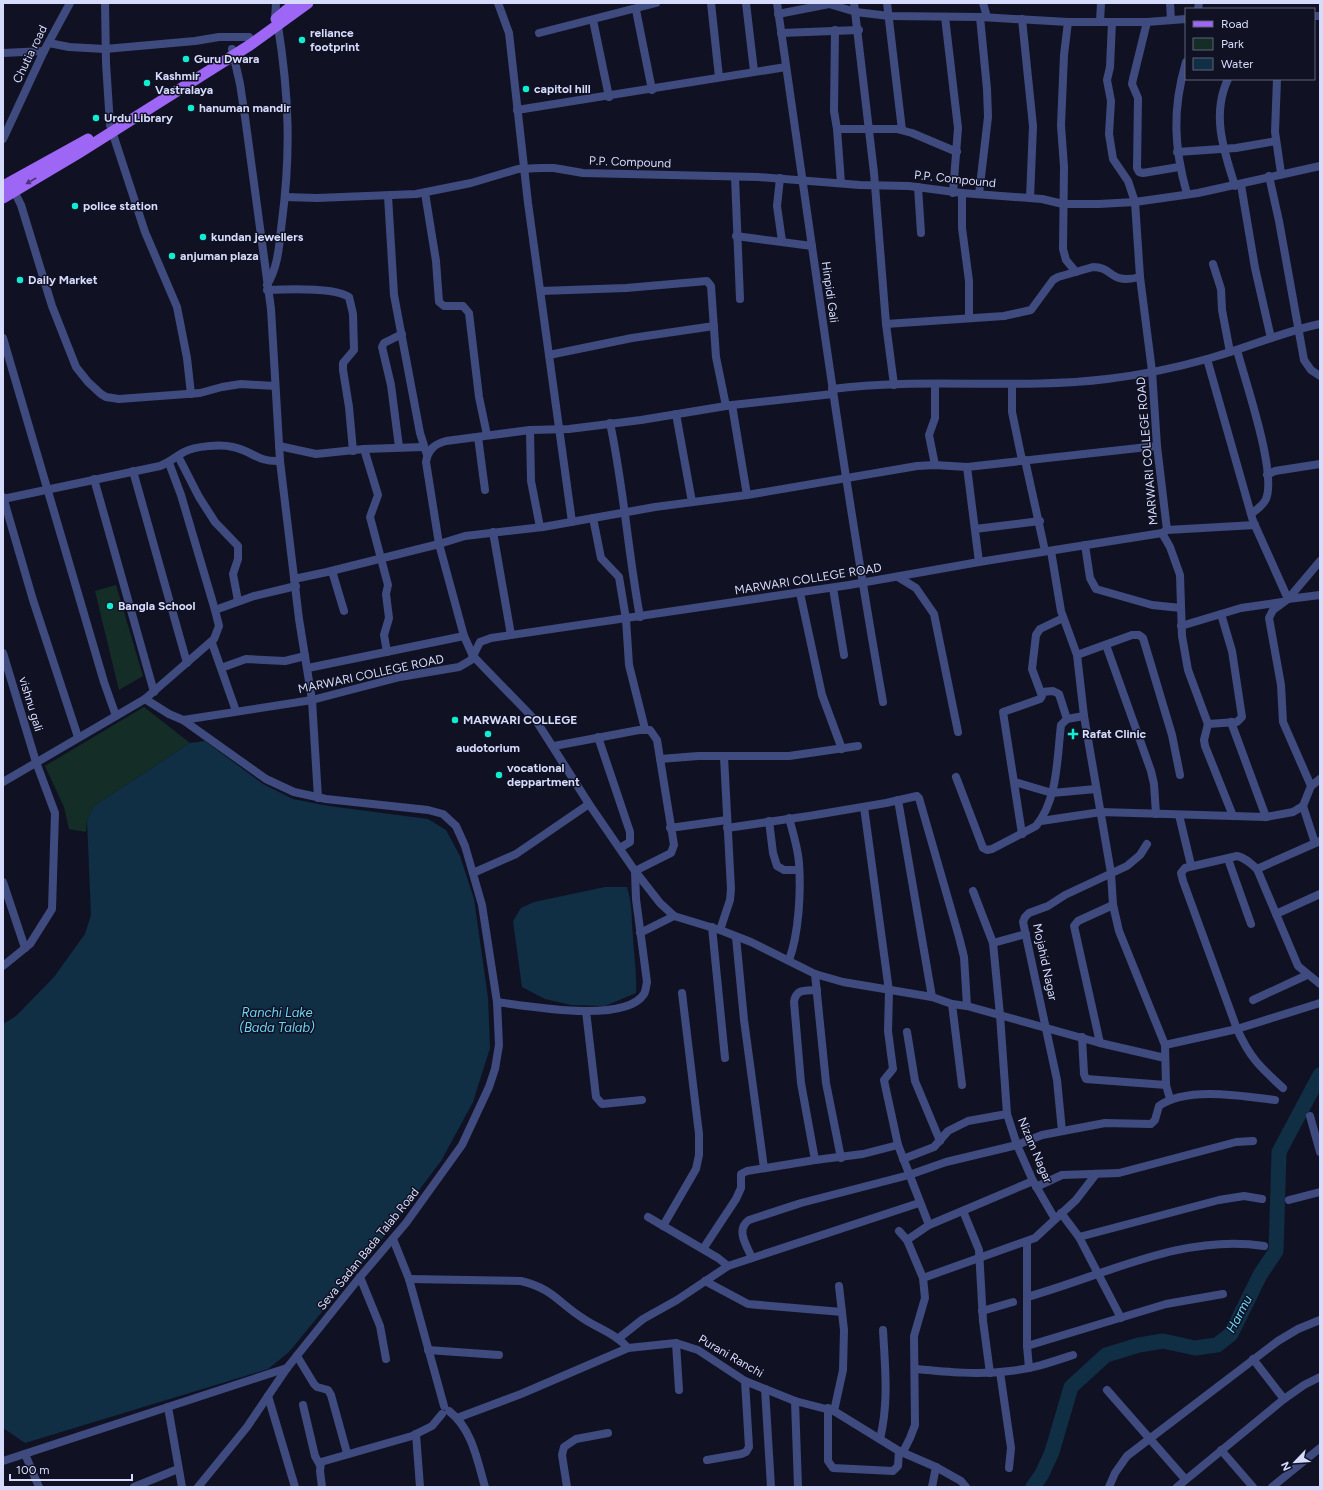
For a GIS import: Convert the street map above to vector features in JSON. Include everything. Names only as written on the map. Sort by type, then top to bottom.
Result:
[{"type":"main road","points":[[233,52],[249,37],[277,23],[295,3]]},
{"type":"main road","points":[[3,198],[308,3]]},
{"type":"main road","points":[[3,186],[111,128]]},
{"type":"street","name":"Chutia road","points":[[3,139],[44,51],[70,3]]},
{"type":"street","points":[[105,3],[106,49],[111,128],[145,232],[176,307],[187,358],[191,394]]},
{"type":"street","points":[[267,287],[274,272],[285,197],[288,163],[289,130],[284,64],[277,23],[276,3]]},
{"type":"street","points":[[498,3],[509,34],[524,169],[558,429],[572,522]]},
{"type":"street","points":[[539,33],[636,10],[656,3]]},
{"type":"street","points":[[710,3],[719,77]]},
{"type":"street","points":[[746,3],[754,71]]},
{"type":"street","name":"Hinpidi Gali","points":[[776,3],[803,179],[832,391],[862,583],[883,702]]},
{"type":"street","points":[[854,3],[859,30],[876,185],[886,324],[894,385]]},
{"type":"street","points":[[887,3],[890,16],[902,130]]},
{"type":"street","points":[[979,194],[988,118],[983,3]]},
{"type":"street","points":[[1100,22],[1101,3]]},
{"type":"street","points":[[1170,3],[1171,20]]},
{"type":"street","points":[[778,14],[829,4],[856,12],[890,16],[983,17],[1068,22],[1147,22],[1185,19]]},
{"type":"street","points":[[636,10],[652,90]]},
{"type":"street","points":[[945,17],[957,115],[958,193],[969,280],[968,317]]},
{"type":"street","points":[[1022,19],[1033,126],[1030,198]]},
{"type":"street","points":[[593,20],[609,96]]},
{"type":"street","points":[[1068,22],[1062,87],[1064,256],[1076,272]]},
{"type":"street","name":"MARWARI COLLEGE ROAD","points":[[183,720],[312,700],[400,677],[459,667],[471,660],[480,642],[484,640],[833,588],[1164,531],[1152,371],[1140,277],[1135,202],[1128,181],[1116,165],[1111,152],[1109,134],[1111,101],[1108,80],[1112,22]]},
{"type":"street","points":[[1147,22],[1132,79],[1138,98],[1137,168],[1139,172],[1143,173],[1179,167]]},
{"type":"street","points":[[781,34],[835,30],[859,30]]},
{"type":"street","points":[[835,30],[834,111],[837,128],[841,183]]},
{"type":"street","points":[[48,43],[68,47],[106,49],[194,41],[219,37],[249,37]]},
{"type":"street","points":[[3,53],[44,51]]},
{"type":"street","points":[[233,52],[245,117],[271,309],[280,461],[312,700],[318,798]]},
{"type":"street","points":[[1185,66],[1178,97],[1175,129],[1179,167],[1187,194]]},
{"type":"street","points":[[517,110],[652,90],[719,77],[786,67]]},
{"type":"street","points":[[1228,80],[1220,109],[1223,150],[1238,185],[1271,338]]},
{"type":"street","points":[[1277,80],[1276,141],[1281,173]]},
{"type":"street","points":[[837,128],[902,130],[957,152]]},
{"type":"street","points":[[1177,152],[1223,150],[1276,141]]},
{"type":"street","name":"P.P. Compound","points":[[285,197],[388,196],[425,193],[524,169],[554,168],[583,173],[780,178],[918,187],[958,193],[1030,198],[1064,204],[1135,202],[1238,185],[1281,173],[1320,166]]},
{"type":"street","points":[[1269,176],[1280,222],[1307,366],[1320,376]]},
{"type":"street","points":[[735,177],[736,236],[740,300]]},
{"type":"street","points":[[780,178],[777,206],[782,241]]},
{"type":"street","points":[[918,187],[921,233]]},
{"type":"street","points":[[14,191],[21,205],[44,282],[72,358],[88,382],[101,394],[113,399],[191,394],[241,384],[275,386]]},
{"type":"street","points":[[425,193],[436,261],[440,302],[444,306],[463,306],[468,313],[479,397],[487,435]]},
{"type":"street","points":[[388,196],[391,268],[394,296],[426,451],[430,497],[439,544],[464,636],[473,656],[529,712],[554,746],[590,804],[635,871],[660,903],[674,916],[736,937],[789,960],[815,974],[843,982],[889,991],[932,997],[952,1004],[1000,1014],[1047,1028],[1165,1058]]},
{"type":"street","points":[[736,236],[812,246]]},
{"type":"street","points":[[1213,264],[1221,288],[1222,310],[1265,452],[1268,488],[1266,500],[1261,507],[1251,514]]},
{"type":"street","points":[[886,324],[968,317],[1004,316],[1024,313],[1036,305],[1053,280],[1088,268],[1098,267],[1118,279],[1124,280],[1140,277]]},
{"type":"street","points":[[541,290],[626,288],[707,280],[711,286],[716,357],[729,406],[747,495]]},
{"type":"street","points":[[267,287],[339,292],[349,297],[353,314],[354,350],[343,363],[343,370],[348,396],[353,451]]},
{"type":"street","points":[[279,446],[316,454],[399,447],[426,451],[437,444],[478,436],[610,423],[832,391],[894,385],[1012,384],[1100,380],[1207,359],[1299,329],[1320,324]]},
{"type":"street","points":[[549,355],[632,338],[714,326]]},
{"type":"street","points":[[399,447],[390,385],[382,347],[384,343],[402,334]]},
{"type":"street","points":[[3,338],[104,682],[116,716]]},
{"type":"street","points":[[1207,359],[1251,514],[1286,600]]},
{"type":"street","points":[[935,384],[934,418],[929,431],[935,465]]},
{"type":"street","points":[[1012,384],[1012,412],[1048,551],[1063,618],[1077,655],[1084,716],[1111,873],[1113,905],[1119,931],[1165,1045],[1166,1085],[1170,1099]]},
{"type":"street","points":[[676,414],[692,502]]},
{"type":"street","points":[[610,423],[626,512],[631,567],[640,617]]},
{"type":"street","points":[[530,430],[531,481],[540,527]]},
{"type":"street","points":[[478,436],[485,490]]},
{"type":"street","points":[[78,738],[33,600],[3,498],[169,463],[178,456],[192,449],[225,446],[238,448],[265,461],[280,461]]},
{"type":"street","points":[[215,610],[295,582],[332,571],[465,536],[540,527],[626,512],[747,495],[917,466],[935,465],[967,467],[1158,446]]},
{"type":"street","points":[[364,449],[378,495],[370,517],[388,585],[386,594],[389,618],[384,635],[387,652]]},
{"type":"street","points":[[178,456],[215,522],[238,546],[238,558],[233,574],[238,601]]},
{"type":"street","points":[[3,782],[145,699],[212,643],[219,626],[179,488],[169,463]]},
{"type":"street","points":[[1267,475],[1275,471],[1320,464]]},
{"type":"street","points":[[967,467],[979,562]]},
{"type":"street","points":[[132,471],[187,663]]},
{"type":"street","points":[[94,479],[154,692]]},
{"type":"street","points":[[593,518],[601,558],[619,577],[626,619],[629,664],[645,729]]},
{"type":"street","points":[[975,529],[1040,521]]},
{"type":"street","points":[[1233,816],[1205,746],[1204,740],[1208,724],[1191,681],[1181,626],[1180,575],[1164,531],[1255,525]]},
{"type":"street","points":[[493,532],[511,635]]},
{"type":"street","points":[[1086,545],[1090,578],[1096,589],[1152,605],[1181,608]]},
{"type":"street","points":[[1312,786],[1287,734],[1281,712],[1281,685],[1268,618],[1273,610],[1286,600],[1320,561]]},
{"type":"street","points":[[332,571],[344,611]]},
{"type":"street","points":[[898,577],[916,588],[934,614],[958,732]]},
{"type":"street","points":[[833,588],[844,655]]},
{"type":"street","points":[[800,593],[822,695],[842,749]]},
{"type":"street","points":[[1181,626],[1241,608],[1320,595]]},
{"type":"street","points":[[1208,724],[1237,722],[1242,717],[1232,651],[1221,614]]},
{"type":"street","points":[[1022,834],[1003,712],[1040,699],[1042,692],[1032,669],[1036,635],[1040,629],[1063,618]]},
{"type":"street","points":[[1077,655],[1132,635],[1139,635],[1143,638],[1172,735],[1180,775]]},
{"type":"street","points":[[308,668],[464,636]]},
{"type":"street","points":[[212,643],[236,711]]},
{"type":"street","points":[[1106,645],[1151,771],[1154,784],[1156,814]]},
{"type":"street","name":"vishnu gali","points":[[3,653],[36,762],[54,813],[52,909],[30,944],[3,966]]},
{"type":"street","points":[[221,668],[246,659],[284,660],[306,656]]},
{"type":"street","points":[[1042,692],[1053,691],[1059,694],[1067,719]]},
{"type":"street","points":[[145,699],[183,720]]},
{"type":"street","points":[[956,777],[983,848],[987,850],[992,849],[1036,826],[1041,821],[1046,813],[1052,794],[1061,724],[1067,719],[1084,716]]},
{"type":"street","name":"Seva Sadan Bada Talab Road","points":[[183,720],[266,779],[294,792],[318,798],[418,808],[442,814],[456,826],[473,873],[484,916],[497,1002],[499,1045],[489,1087],[462,1145],[406,1224],[360,1277],[297,1356],[228,1452],[198,1487]]},
{"type":"street","points":[[1231,722],[1266,817]]},
{"type":"street","points":[[554,746],[645,729],[650,730],[654,735],[660,759],[674,849],[671,853],[635,871]]},
{"type":"street","points":[[598,737],[630,832],[630,842],[620,848]]},
{"type":"street","points":[[660,759],[724,756],[789,756],[858,746]]},
{"type":"street","points":[[724,756],[731,889],[730,900],[716,929],[725,1058]]},
{"type":"street","points":[[1041,821],[1101,812],[1266,817],[1293,812],[1302,806],[1312,786],[1320,779]]},
{"type":"street","points":[[1015,782],[1052,794],[1096,789]]},
{"type":"street","points":[[670,828],[789,818],[864,807],[916,796],[919,798],[964,957],[967,1006]]},
{"type":"street","points":[[898,800],[932,997]]},
{"type":"street","points":[[473,873],[516,854],[590,804]]},
{"type":"street","points":[[1257,869],[1318,842],[1302,806]]},
{"type":"street","points":[[864,807],[889,991],[888,1031],[893,1068],[884,1080],[902,1159],[910,1175],[919,1203],[929,1225]]},
{"type":"street","points":[[1180,815],[1191,865]]},
{"type":"street","points":[[789,818],[797,848],[800,870],[796,939],[789,960]]},
{"type":"street","points":[[769,820],[772,853],[777,866],[784,870],[800,870]]},
{"type":"street","name":"Mojahid Nagar","points":[[1062,1131],[1058,1080],[1023,922],[1029,913],[1048,906],[1066,895],[1134,861],[1147,844]]},
{"type":"street","points":[[1283,1088],[1256,1064],[1245,1047],[1183,881],[1182,873],[1185,868],[1191,865],[1228,859],[1237,856],[1245,858],[1257,869],[1298,966],[1307,975],[1320,984]]},
{"type":"street","points":[[1228,859],[1251,924]]},
{"type":"street","points":[[497,1002],[586,1011],[631,1004],[645,993],[647,982],[635,888],[635,871]]},
{"type":"street","points":[[3,882],[25,948]]},
{"type":"street","name":"Nizam Nagar","points":[[972,891],[993,943],[1007,1114],[1017,1145],[1035,1184],[1058,1216],[1079,1237],[1099,1272],[1121,1318]]},
{"type":"street","points":[[1276,914],[1320,894]]},
{"type":"street","points":[[1100,1042],[1074,926],[1078,921],[1113,905]]},
{"type":"street","points":[[640,933],[674,916]]},
{"type":"street","points":[[993,943],[1026,934]]},
{"type":"street","points":[[736,937],[744,1020],[764,1168]]},
{"type":"street","points":[[815,974],[826,1083],[841,1158]]},
{"type":"street","points":[[1253,1000],[1307,975]]},
{"type":"street","points":[[815,1160],[801,1083],[794,1002],[795,995],[799,991],[817,990]]},
{"type":"street","points":[[663,1226],[696,1169],[699,1155],[699,1134],[682,992]]},
{"type":"street","points":[[1165,1045],[1237,1029],[1320,1003]]},
{"type":"street","points":[[952,1004],[962,1085]]},
{"type":"street","points":[[586,1011],[596,1097],[599,1102],[602,1104],[642,1100]]},
{"type":"street","points":[[907,1032],[915,1081],[940,1141]]},
{"type":"street","points":[[1082,1037],[1084,1074],[1086,1079],[1166,1085]]},
{"type":"street","points":[[752,1258],[741,1228],[748,1220],[801,1203],[910,1175],[946,1162],[1017,1145],[1042,1135],[1105,1123],[1151,1124],[1155,1120],[1158,1106],[1170,1099],[1212,1094],[1275,1100]]},
{"type":"street","points":[[902,1159],[934,1147],[948,1131],[968,1121],[1007,1114]]},
{"type":"street","points":[[1310,1116],[1320,1152]]},
{"type":"street","points":[[907,1240],[929,1225],[1035,1184],[1062,1176],[1119,1174],[1236,1142],[1253,1141]]},
{"type":"street","points":[[703,1249],[736,1199],[741,1188],[741,1174],[747,1171],[764,1168],[864,1154],[898,1146]]},
{"type":"street","points":[[923,1278],[978,1260],[1035,1238],[1076,1200],[1096,1174]]},
{"type":"street","points":[[1289,1200],[1320,1192]]},
{"type":"street","points":[[1079,1237],[1219,1200],[1244,1196],[1262,1199]]},
{"type":"street","points":[[619,1338],[643,1319],[677,1300],[728,1266],[919,1203]]},
{"type":"street","points":[[963,1211],[979,1250],[978,1260],[982,1311],[990,1373]]},
{"type":"street","points":[[648,1217],[703,1249],[728,1266]]},
{"type":"street","points":[[839,1286],[842,1312],[843,1370],[831,1410],[828,1461],[833,1468],[893,1471],[898,1466],[901,1451],[910,1438],[915,1425],[916,1369],[914,1336],[925,1298],[923,1278],[907,1240],[899,1231]]},
{"type":"street","points":[[393,1239],[408,1279],[445,1410],[458,1418],[467,1432],[485,1487]]},
{"type":"street","points":[[1027,1242],[1027,1346],[1029,1368]]},
{"type":"street","points":[[1027,1297],[1062,1287],[1099,1272],[1184,1250],[1241,1242],[1264,1246]]},
{"type":"street","points":[[360,1277],[380,1326],[386,1359]]},
{"type":"street","points":[[408,1279],[521,1281],[537,1285],[551,1293],[583,1319],[619,1338],[628,1348]]},
{"type":"street","points":[[705,1281],[748,1304],[842,1312]]},
{"type":"street","points":[[1027,1346],[1166,1304],[1223,1294]]},
{"type":"street","points":[[982,1311],[1013,1302]]},
{"type":"street","points":[[1109,1487],[1115,1473],[1127,1456],[1253,1359],[1298,1329],[1320,1320]]},
{"type":"street","points":[[880,1439],[884,1424],[887,1384],[883,1330]]},
{"type":"street","points":[[676,1343],[679,1390]]},
{"type":"street","name":"Purani Ranchi","points":[[458,1418],[521,1394],[628,1348],[676,1343],[698,1350],[745,1381],[795,1401],[831,1410],[901,1451],[936,1467],[961,1481],[966,1487]]},
{"type":"street","points":[[428,1350],[499,1355]]},
{"type":"street","points":[[297,1356],[314,1384],[317,1387],[328,1390],[331,1395],[347,1453]]},
{"type":"street","points":[[916,1369],[990,1373],[1029,1368],[1073,1356]]},
{"type":"street","points":[[1253,1359],[1284,1399]]},
{"type":"street","points":[[3,1461],[288,1368]]},
{"type":"street","points":[[1000,1372],[1011,1448],[1010,1468]]},
{"type":"street","points":[[1177,1487],[1284,1399],[1304,1385],[1320,1377]]},
{"type":"street","points":[[707,1460],[741,1454],[746,1452],[749,1447],[745,1381]]},
{"type":"street","points":[[765,1389],[771,1487]]},
{"type":"street","points":[[1107,1390],[1185,1479]]},
{"type":"street","points":[[268,1396],[295,1487]]},
{"type":"street","points":[[795,1401],[798,1487]]},
{"type":"street","points":[[303,1405],[315,1456],[320,1465],[322,1487]]},
{"type":"street","points":[[168,1407],[182,1487]]},
{"type":"street","points":[[320,1465],[321,1462],[326,1459],[416,1434],[432,1426],[445,1410]]},
{"type":"street","points":[[568,1487],[562,1455],[564,1446],[576,1439],[608,1433]]},
{"type":"street","points":[[416,1434],[420,1487]]},
{"type":"street","points":[[1272,1487],[1320,1448]]},
{"type":"street","points":[[1221,1450],[1253,1487]]},
{"type":"street","points":[[25,1454],[39,1487]]},
{"type":"street","points":[[932,1487],[936,1467]]},
{"type":"street","points":[[134,1487],[178,1469]]},
{"type":"green space","points":[[116,585],[143,676],[119,690],[95,591]]},
{"type":"green space","points":[[144,707],[190,743],[94,806],[87,820],[86,832],[69,829],[64,807],[45,766]]},
{"type":"water","name":"Ranchi Lake (Bada Talab)","points":[[205,741],[263,784],[293,799],[329,806],[428,819],[446,830],[460,856],[474,899],[488,998],[490,1048],[473,1102],[441,1161],[386,1234],[289,1352],[268,1369],[25,1443],[3,1428],[3,1024],[16,1016],[54,977],[85,934],[91,915],[87,820],[94,806],[190,743]]},
{"type":"water","points":[[605,887],[627,887],[632,912],[636,993],[605,1006],[571,1005],[545,999],[522,987],[513,921],[521,908],[534,902]]},
{"type":"waterway","name":"Harmu","points":[[1033,1487],[1042,1474],[1052,1452],[1071,1387],[1106,1355],[1139,1345],[1163,1341],[1195,1348],[1217,1345],[1231,1334],[1260,1275],[1276,1251],[1279,1152],[1320,1075]]},
{"type":"place","name":"reliance footprint","points":[[302,40]]},
{"type":"place","name":"Guru Dwara","points":[[186,59]]},
{"type":"place","name":"Kashmir Vastralaya","points":[[147,83]]},
{"type":"place","name":"capitol hill","points":[[526,89]]},
{"type":"place","name":"hanuman mandir","points":[[191,108]]},
{"type":"place","name":"Urdu Library","points":[[96,118]]},
{"type":"place","name":"police station","points":[[75,206]]},
{"type":"place","name":"kundan jewellers","points":[[203,237]]},
{"type":"place","name":"anjuman plaza","points":[[172,256]]},
{"type":"place","name":"Daily Market","points":[[20,280]]},
{"type":"place","name":"Bangla School","points":[[110,606]]},
{"type":"place","name":"MARWARI COLLEGE","points":[[455,720]]},
{"type":"place","name":"audotorium","points":[[488,734]]},
{"type":"place","name":"Rafat Clinic","points":[[1073,734]]},
{"type":"place","name":"vocational deppartment","points":[[499,775]]}]
